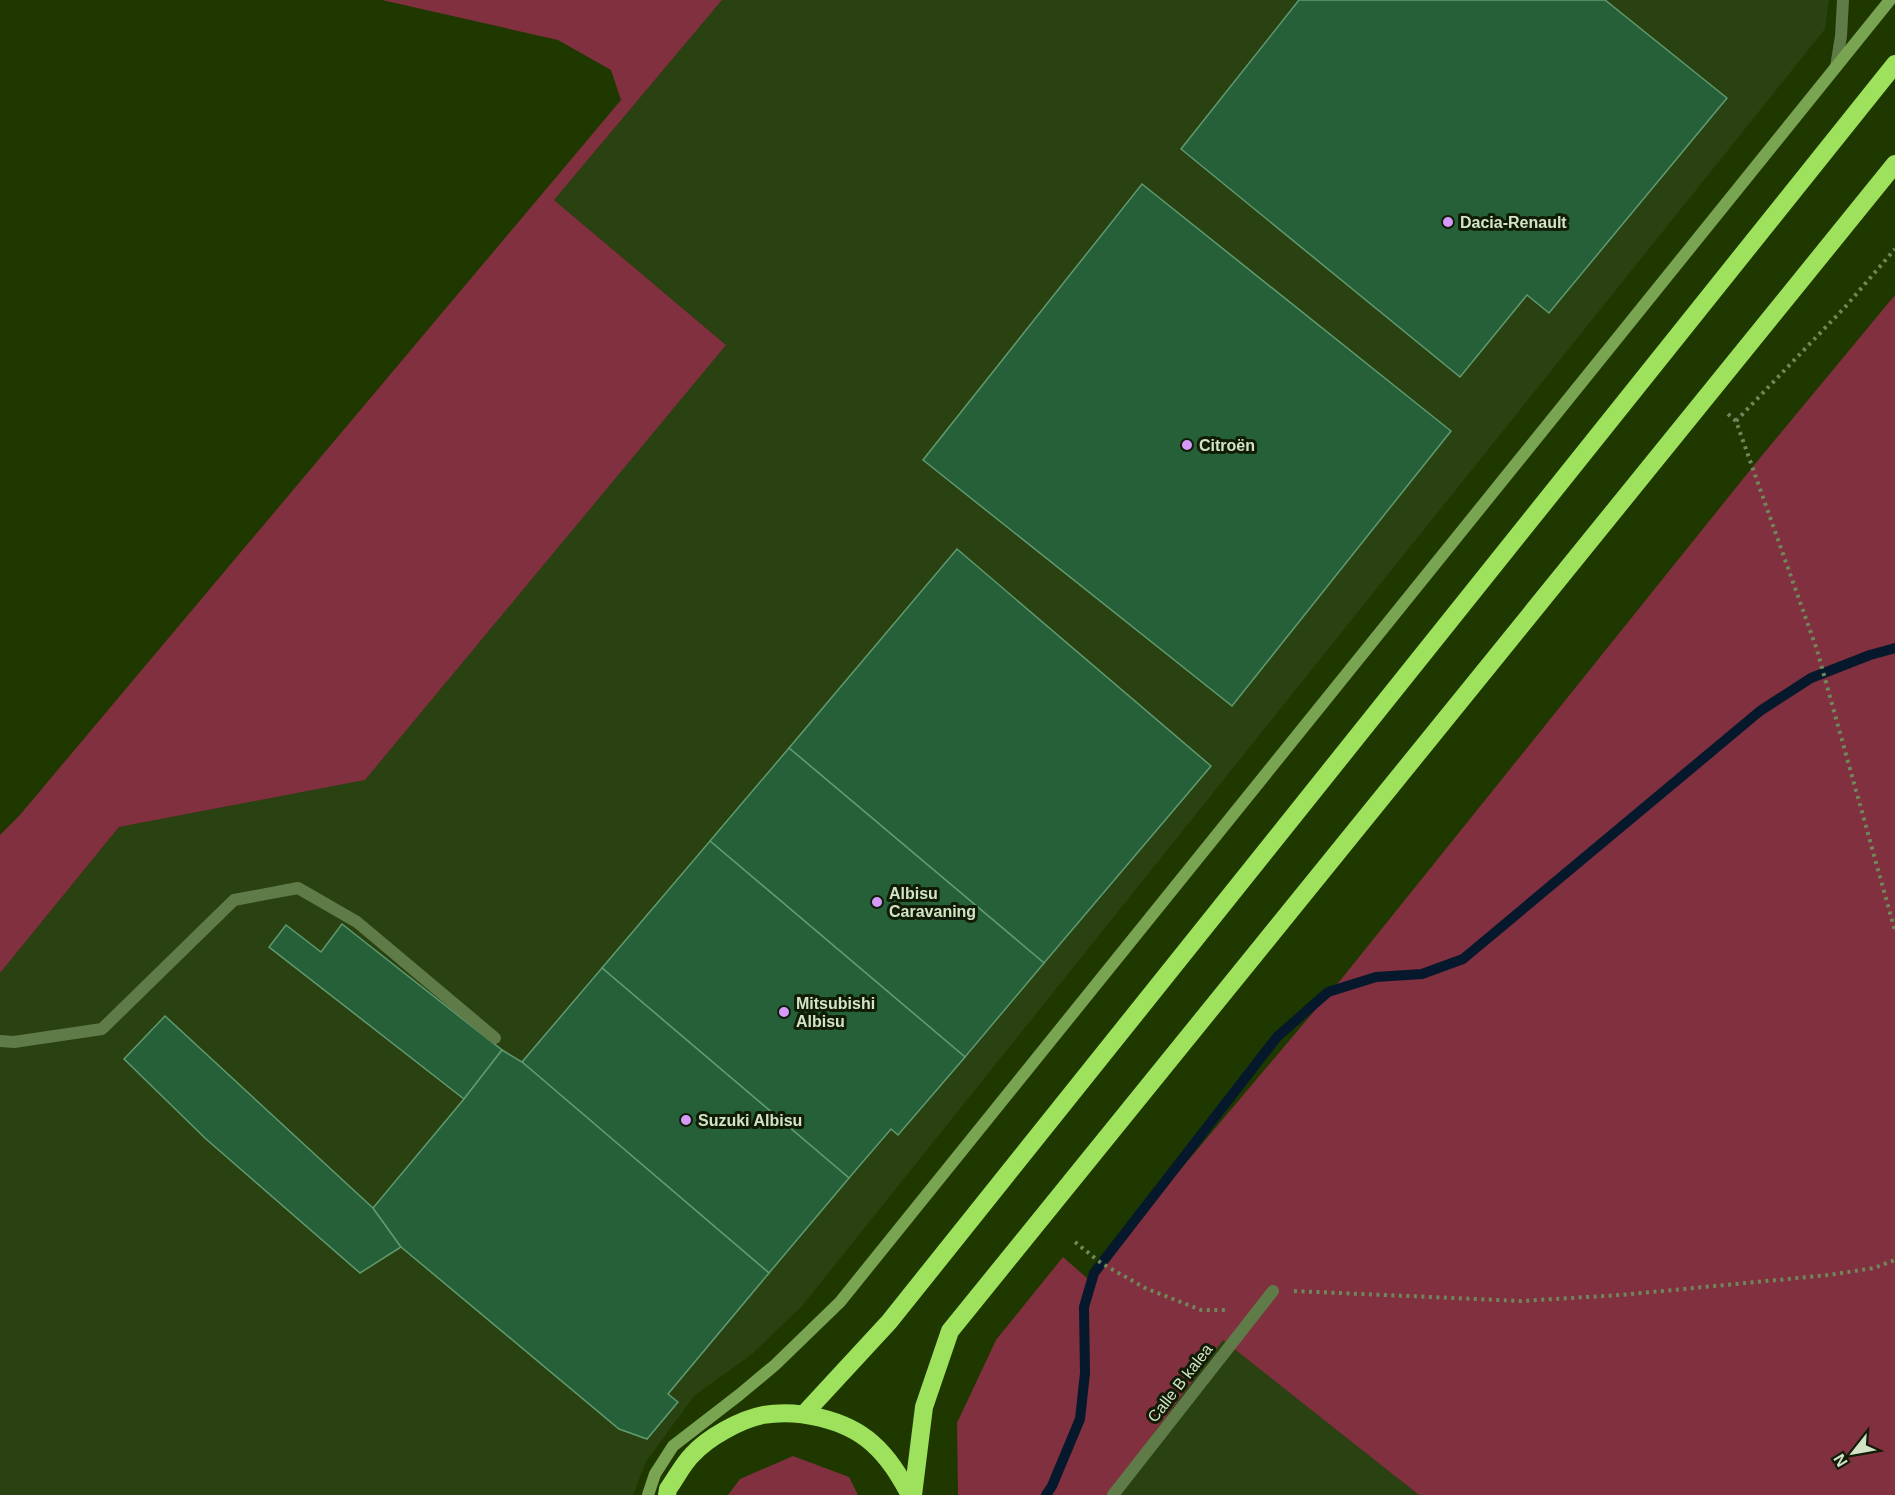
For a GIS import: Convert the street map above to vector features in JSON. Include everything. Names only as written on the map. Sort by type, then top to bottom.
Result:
[{"type":"highway","points":[[804,1414],[889,1322],[1895,64]]},
{"type":"highway","points":[[911,1495],[924,1407],[950,1331],[1895,164]]},
{"type":"highway","points":[[1871,195],[1895,174]]},
{"type":"highway","points":[[667,1495],[668,1489],[692,1455],[724,1429],[763,1415],[804,1414],[839,1423],[871,1442],[896,1468],[911,1495]]},
{"type":"street","points":[[1836,67],[1843,0]]},
{"type":"street","points":[[648,1495],[655,1474],[673,1446],[775,1365],[840,1302],[1890,0]]},
{"type":"street","points":[[0,1041],[14,1042],[102,1029],[234,900],[298,888],[357,922],[495,1038]]},
{"type":"street","name":"Calle B kalea","points":[[1113,1495],[1273,1291]]},
{"type":"path","points":[[1736,421],[1846,306],[1895,249]]},
{"type":"path","points":[[1708,396],[1736,421],[1817,650],[1895,931]]},
{"type":"path","points":[[1075,1242],[1101,1263],[1145,1288],[1202,1310],[1258,1310]]},
{"type":"path","points":[[1273,1291],[1521,1301],[1621,1295],[1829,1275],[1874,1268],[1895,1260]]},
{"type":"shaded area","points":[[382,0],[722,0],[554,200],[726,345],[365,780],[119,827],[0,973],[0,835],[19,816],[621,100],[611,70],[558,40]]},
{"type":"shaded area","points":[[722,0],[1829,0],[1825,29],[802,1306],[752,1354],[694,1396],[646,1462],[633,1495],[0,1495],[0,973],[119,827],[365,780],[725,344],[554,200]]},
{"type":"shaded area","points":[[1895,295],[1895,1495],[1419,1495],[1223,1340],[1108,1495],[958,1495],[957,1423],[996,1340],[1063,1257],[1088,1279],[1343,977],[1755,464]]},
{"type":"shaded area","points":[[1222,1339],[1419,1495],[1099,1495]]},
{"type":"shaded area","points":[[793,1456],[849,1477],[858,1495],[728,1495],[740,1479]]},
{"type":"building","name":"Dacia-Renault","points":[[1299,0],[1605,0],[1727,98],[1549,313],[1527,295],[1460,377],[1181,149]]},
{"type":"building","name":"Citroën","points":[[1142,184],[1451,431],[1232,706],[923,460]]},
{"type":"building","points":[[957,549],[1211,766],[1044,963],[789,748]]},
{"type":"building","name":"Albisu Caravaning","points":[[789,748],[1044,963],[965,1057],[710,841]]},
{"type":"building","name":"Mitsubishi Albisu","points":[[710,841],[965,1057],[898,1135],[891,1129],[849,1178],[602,968]]},
{"type":"building","points":[[342,924],[502,1050],[464,1099],[269,947],[286,925],[321,952]]},
{"type":"building","name":"Suzuki Albisu","points":[[602,968],[849,1178],[769,1273],[522,1062]]},
{"type":"building","points":[[165,1016],[373,1208],[401,1247],[360,1273],[206,1139],[124,1059]]},
{"type":"building","points":[[502,1050],[522,1062],[769,1273],[668,1394],[678,1402],[647,1439],[619,1429],[401,1247],[373,1208]]},
{"type":"waterway","points":[[1046,1495],[1052,1486],[1080,1419],[1085,1373],[1084,1307],[1094,1273],[1277,1037],[1328,992],[1376,977],[1422,974],[1463,959],[1760,711],[1811,678],[1870,655],[1895,648]]},
{"type":"place","name":"Dacia-Renault","points":[[1448,222]]},
{"type":"place","name":"Citroën","points":[[1187,445]]},
{"type":"place","name":"Albisu Caravaning","points":[[877,902]]},
{"type":"place","name":"Mitsubishi Albisu","points":[[784,1012]]},
{"type":"place","name":"Suzuki Albisu","points":[[686,1120]]}]
